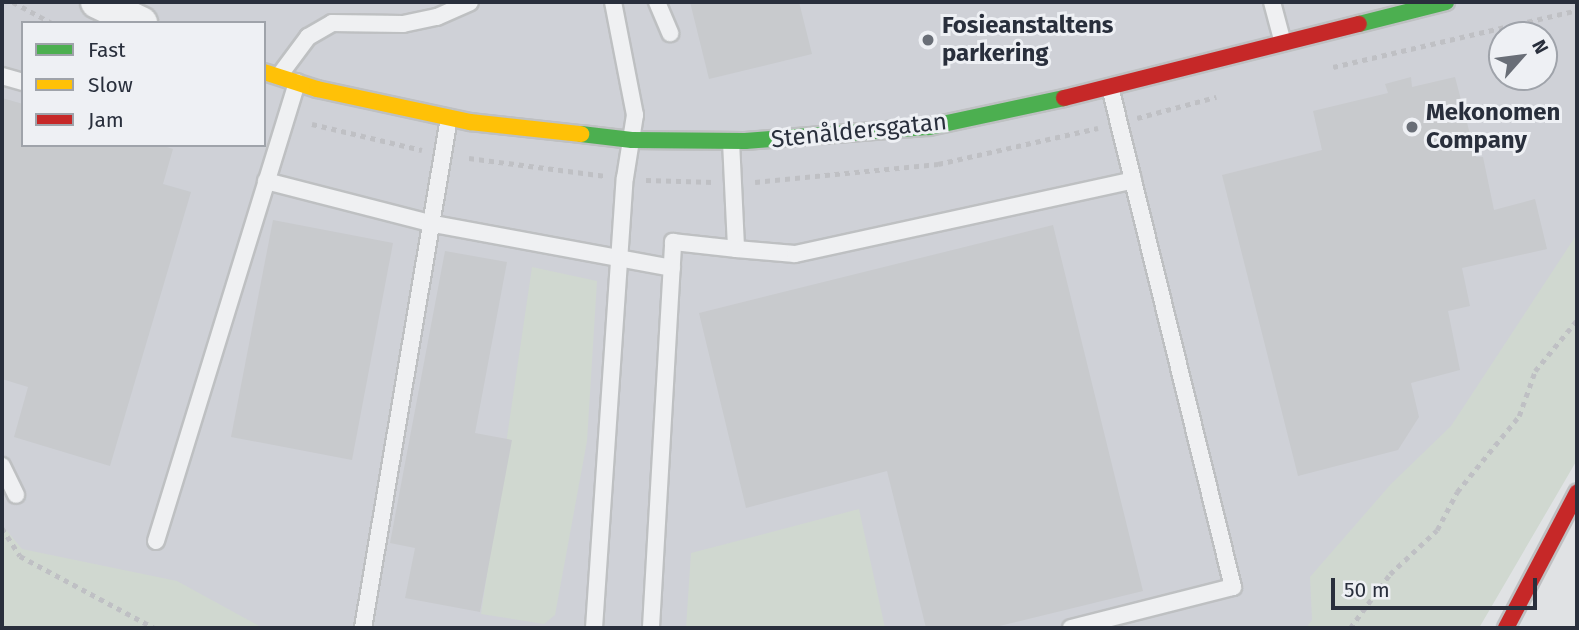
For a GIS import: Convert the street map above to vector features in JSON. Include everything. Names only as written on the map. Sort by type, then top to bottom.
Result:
[{"type":"street","points":[[97,2],[137,21]]},
{"type":"street","name":"Stenåldersgatan","points":[[272,74],[449,118],[632,140],[731,141],[929,127],[1110,87],[1446,2]]},
{"type":"street","points":[[1506,628],[1577,493]]},
{"type":"street","points":[[1517,628],[1570,544]]},
{"type":"lane","points":[[272,74],[308,37],[332,23],[403,23],[437,17],[470,2]]},
{"type":"lane","points":[[594,628],[620,261],[632,140],[632,88],[613,2]]},
{"type":"lane","points":[[657,2],[670,33]]},
{"type":"lane","points":[[1272,2],[1283,43]]},
{"type":"lane","points":[[2,76],[21,81]]},
{"type":"lane","points":[[156,541],[297,82]]},
{"type":"lane","points":[[1071,628],[1233,587],[1110,87]]},
{"type":"lane","points":[[363,628],[429,223],[449,118]]},
{"type":"lane","points":[[731,141],[736,249]]},
{"type":"lane","points":[[651,628],[673,242],[795,254],[1133,180]]},
{"type":"lane","points":[[266,181],[429,223],[620,261],[672,268]]},
{"type":"lane","points":[[2,466],[16,495]]},
{"type":"path","points":[[13,2],[48,21]]},
{"type":"path","points":[[1350,628],[1390,574],[1437,530],[1457,492],[1519,416],[1535,370],[1577,320]]},
{"type":"path","points":[[2,528],[20,556],[154,628]]},
{"type":"shaded area","points":[[2,2],[1577,2],[1577,397],[1461,628],[82,628],[2,578]]},
{"type":"shaded area","points":[[1577,234],[1577,460],[1479,628],[1306,628],[1312,620],[1310,577],[1391,484],[1451,426]]},
{"type":"shaded area","points":[[532,267],[597,281],[587,441],[555,615],[544,624],[481,614]]},
{"type":"shaded area","points":[[859,509],[885,628],[686,628],[691,553]]},
{"type":"shaded area","points":[[2,525],[22,549],[177,581],[263,628],[2,628]]},
{"type":"building","points":[[690,2],[799,2],[812,54],[709,79]]},
{"type":"building","points":[[1411,77],[1412,87],[1455,77],[1476,157],[1483,157],[1494,210],[1535,199],[1547,249],[1462,268],[1470,306],[1448,311],[1460,370],[1411,383],[1419,417],[1398,450],[1298,476],[1222,175],[1322,150],[1313,111],[1388,93],[1385,84]]},
{"type":"building","points":[[2,98],[21,103],[21,147],[173,149],[163,184],[191,192],[110,466],[14,437],[28,387],[2,379]]},
{"type":"building","points":[[273,220],[393,243],[352,460],[231,437]]},
{"type":"building","points":[[1053,225],[1143,591],[991,628],[926,628],[887,471],[746,508],[699,313]]},
{"type":"building","points":[[445,251],[507,262],[475,433],[512,440],[480,612],[405,598],[415,548],[390,543]]},
{"type":"traffic: fast","points":[[1359,24],[1446,2]]},
{"type":"traffic: fast","points":[[581,134],[632,140],[745,141],[929,127],[1064,98]]},
{"type":"traffic: slow","points":[[266,73],[317,89],[470,122],[581,134]]},
{"type":"traffic: jam","points":[[1064,98],[1359,24]]},
{"type":"traffic: jam","points":[[1506,628],[1577,493]]},
{"type":"place","name":"Fosieanstaltens parkering","points":[[928,40]]},
{"type":"place","name":"Mekonomen Company","points":[[1412,127]]}]
